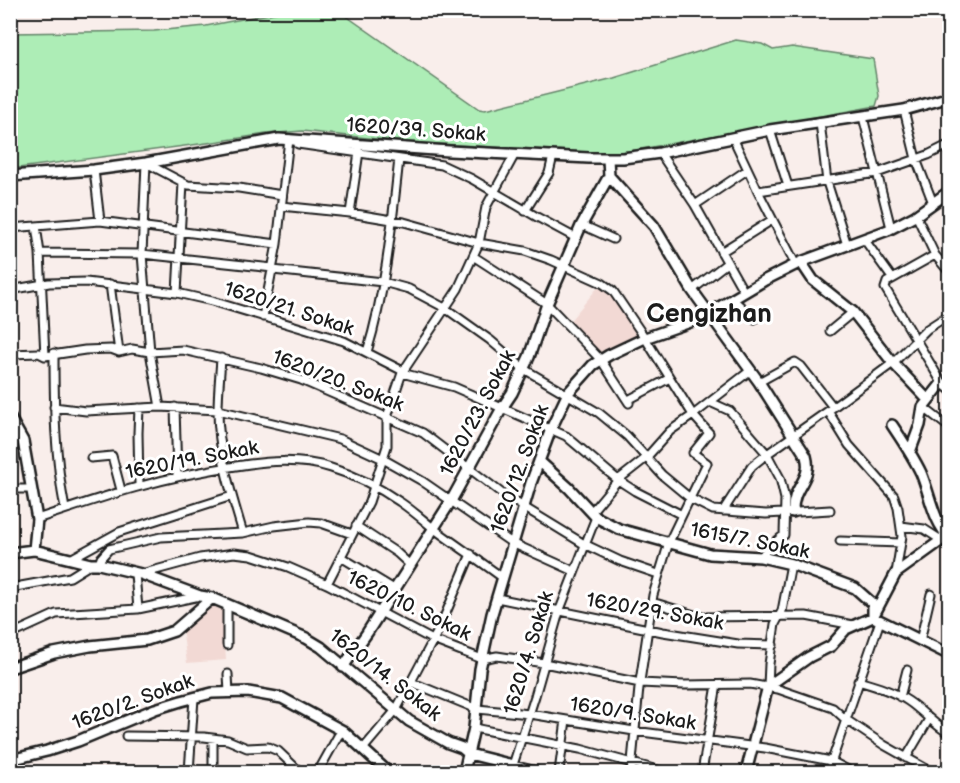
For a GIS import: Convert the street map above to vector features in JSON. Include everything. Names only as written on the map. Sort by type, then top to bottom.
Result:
[{"type":"main road","name":"1620/39. Sokak","points":[[10,176],[94,170],[233,146],[289,141],[608,159],[660,153],[770,130],[904,110],[947,99]]},
{"type":"main road","points":[[608,159],[609,176],[654,226],[692,290],[752,370],[806,456],[809,466],[808,473],[802,479],[789,512]]},
{"type":"main road","name":"1620/23. Sokak","points":[[343,667],[451,501],[512,393],[524,369],[547,304],[576,238],[609,176]]},
{"type":"main road","name":"1620/12. Sokak","points":[[464,772],[470,754],[482,659],[512,543],[539,461],[568,393],[593,365],[601,360],[645,338],[709,314],[744,292],[799,264],[891,228],[916,215],[950,191]]},
{"type":"main road","points":[[799,264],[813,280],[853,312],[926,404]]},
{"type":"main road","points":[[910,452],[926,404],[947,383]]},
{"type":"main road","points":[[10,418],[23,441],[38,519],[34,550]]},
{"type":"main road","points":[[876,619],[896,573],[947,536],[936,515],[921,474],[892,425]]},
{"type":"main road","name":"1615/7. Sokak","points":[[539,461],[594,514],[619,529],[710,554],[761,557],[791,564],[855,588],[873,604],[876,619]]},
{"type":"main road","name":"1620/14. Sokak","points":[[10,553],[34,550],[138,574],[212,598],[306,638],[321,647],[417,726],[470,754],[512,769]]},
{"type":"main road","points":[[10,668],[54,653],[90,646],[147,640],[174,631],[212,598]]},
{"type":"main road","points":[[746,772],[768,686],[809,657],[831,646],[841,633],[852,625],[876,619],[950,655]]},
{"type":"main road","name":"1620/2. Sokak","points":[[10,760],[78,741],[154,709],[212,693],[248,692],[282,699],[343,731],[388,772]]},
{"type":"street","points":[[904,110],[916,159],[933,204]]},
{"type":"street","points":[[863,117],[891,228]]},
{"type":"street","points":[[819,122],[826,182],[847,245]]},
{"type":"street","points":[[770,130],[788,186]]},
{"type":"street","points":[[733,138],[772,220],[799,264]]},
{"type":"street","points":[[263,317],[277,244],[289,141],[442,165],[472,179],[576,238]]},
{"type":"street","points":[[758,191],[877,173],[950,144]]},
{"type":"street","points":[[350,213],[359,152]]},
{"type":"street","points":[[660,153],[694,205],[744,292]]},
{"type":"street","points":[[327,584],[369,502],[387,446],[387,417],[402,373],[458,289],[478,243],[486,207],[515,154]]},
{"type":"street","points":[[525,211],[549,173],[553,156]]},
{"type":"street","points":[[367,352],[376,321],[383,282],[399,159]]},
{"type":"street","points":[[160,407],[150,352],[141,254],[146,162],[188,185],[240,188],[282,195]]},
{"type":"street","points":[[94,170],[100,221]]},
{"type":"street","points":[[694,205],[747,170]]},
{"type":"street","points":[[177,293],[183,183]]},
{"type":"street","points":[[281,206],[392,220],[478,243],[525,251],[565,266],[602,284],[613,291],[693,415],[709,433],[693,453],[707,463],[669,542],[658,573],[640,683],[631,772]]},
{"type":"street","points":[[916,215],[935,255],[950,273]]},
{"type":"street","points":[[721,252],[772,220]]},
{"type":"street","points":[[10,228],[100,221],[277,244]]},
{"type":"street","points":[[582,225],[613,239]]},
{"type":"street","points":[[36,226],[40,253],[45,356]]},
{"type":"street","points":[[864,239],[892,278]]},
{"type":"street","points":[[40,253],[141,254],[179,257],[383,282],[409,289],[445,308],[490,340],[524,369],[599,412],[627,436],[662,475],[691,499],[713,510],[723,511],[766,514],[830,510]]},
{"type":"street","points":[[935,255],[892,278],[886,282],[885,288],[947,383]]},
{"type":"street","points":[[473,256],[547,304],[601,360],[628,402],[670,378]]},
{"type":"street","points":[[692,290],[727,263]]},
{"type":"street","name":"1620/21. Sokak","points":[[10,290],[86,282],[177,293],[212,301],[344,341],[401,370],[402,373],[454,387],[566,436],[618,480],[682,515]]},
{"type":"street","points":[[110,284],[118,352]]},
{"type":"street","points":[[732,299],[756,319]]},
{"type":"street","points":[[830,331],[853,312]]},
{"type":"street","points":[[723,511],[752,466],[893,363],[927,329],[950,314]]},
{"type":"street","name":"1620/20. Sokak","points":[[10,354],[39,353],[45,356],[54,353],[103,350],[118,352],[132,349],[150,352],[183,350],[301,380],[423,433],[504,495],[584,544],[620,561],[658,573]]},
{"type":"street","points":[[54,353],[57,461],[65,509]]},
{"type":"street","points":[[221,358],[218,410],[225,467],[243,533]]},
{"type":"street","points":[[759,382],[795,362],[801,366],[830,409],[849,446],[894,496],[901,526],[896,573]]},
{"type":"street","name":"1620/4. Sokak","points":[[512,769],[559,612],[594,514],[618,480],[646,458],[669,431],[752,370]]},
{"type":"street","points":[[710,402],[730,411],[767,454],[780,477],[789,512],[784,535],[761,557]]},
{"type":"street","points":[[926,404],[950,428]]},
{"type":"street","points":[[54,407],[86,411],[160,407],[218,410],[340,439],[383,459],[451,501],[512,543],[574,571]]},
{"type":"street","points":[[175,407],[177,476]]},
{"type":"street","points":[[139,408],[139,485]]},
{"type":"street","points":[[91,458],[112,456],[121,490]]},
{"type":"street","name":"1620/19. Sokak","points":[[38,519],[121,490],[177,476],[225,467],[279,461],[303,463],[330,467],[374,486],[399,501],[503,578]]},
{"type":"street","points":[[10,489],[32,489]]},
{"type":"street","points":[[72,558],[119,532],[232,496]]},
{"type":"street","points":[[10,588],[70,577],[95,564],[110,549],[161,537],[243,533],[274,526],[309,522],[321,523],[352,534]]},
{"type":"street","points":[[356,526],[397,553],[410,565]]},
{"type":"street","points":[[901,526],[924,529],[947,536]]},
{"type":"street","points":[[840,542],[901,543]]},
{"type":"street","name":"1620/10. Sokak","points":[[138,574],[200,558],[234,553],[251,555],[272,561],[327,584],[433,640],[482,659],[496,656],[544,663],[640,683],[768,686],[833,708],[845,719],[906,759],[932,772]]},
{"type":"street","points":[[363,749],[396,710],[433,640],[471,554]]},
{"type":"street","points":[[341,557],[394,589]]},
{"type":"street","points":[[768,686],[775,624],[785,598],[791,564]]},
{"type":"street","points":[[138,574],[138,609]]},
{"type":"street","points":[[920,641],[931,594]]},
{"type":"street","points":[[10,635],[56,614],[138,609],[200,596]]},
{"type":"street","name":"1620/29. Sokak","points":[[497,598],[648,629],[738,644],[773,645]]},
{"type":"street","points":[[652,602],[701,617],[806,616],[852,625]]},
{"type":"street","points":[[226,604],[228,645]]},
{"type":"street","points":[[828,772],[876,619]]},
{"type":"street","points":[[900,697],[907,670]]},
{"type":"street","points":[[228,674],[229,693]]},
{"type":"street","points":[[858,681],[900,697],[950,734]]},
{"type":"street","name":"1620/9. Sokak","points":[[411,682],[477,709],[530,714],[707,742],[752,746],[831,761],[852,772]]},
{"type":"street","points":[[702,772],[717,685]]},
{"type":"street","points":[[194,698],[190,772],[219,772]]},
{"type":"street","points":[[906,759],[929,719]]},
{"type":"street","points":[[559,772],[566,720]]},
{"type":"street","points":[[474,728],[563,746],[665,772]]},
{"type":"street","points":[[318,772],[343,731]]},
{"type":"street","points":[[126,736],[191,736],[228,740],[247,748],[268,747],[278,751],[300,772]]},
{"type":"street","points":[[213,739],[213,772]]},
{"type":"street","name":"1620/14. Sokak","points":[[512,769],[541,772]]},
{"type":"street","points":[[233,772],[241,772]]},
{"type":"shaded area","points":[[599,286],[611,293],[630,319],[639,337],[602,357],[568,323]]},
{"type":"shaded area","points":[[214,606],[223,609],[226,660],[187,663],[182,628],[205,610]]},
{"type":"green space","points":[[284,11],[339,11],[479,109],[485,110],[614,78],[736,40],[762,44],[773,50],[792,47],[873,59],[879,96],[876,106],[630,151],[604,153],[405,142],[302,131],[11,169],[11,33],[154,31],[206,26]]},
{"type":"district","name":"Cengizhan","points":[[709,314]]}]
